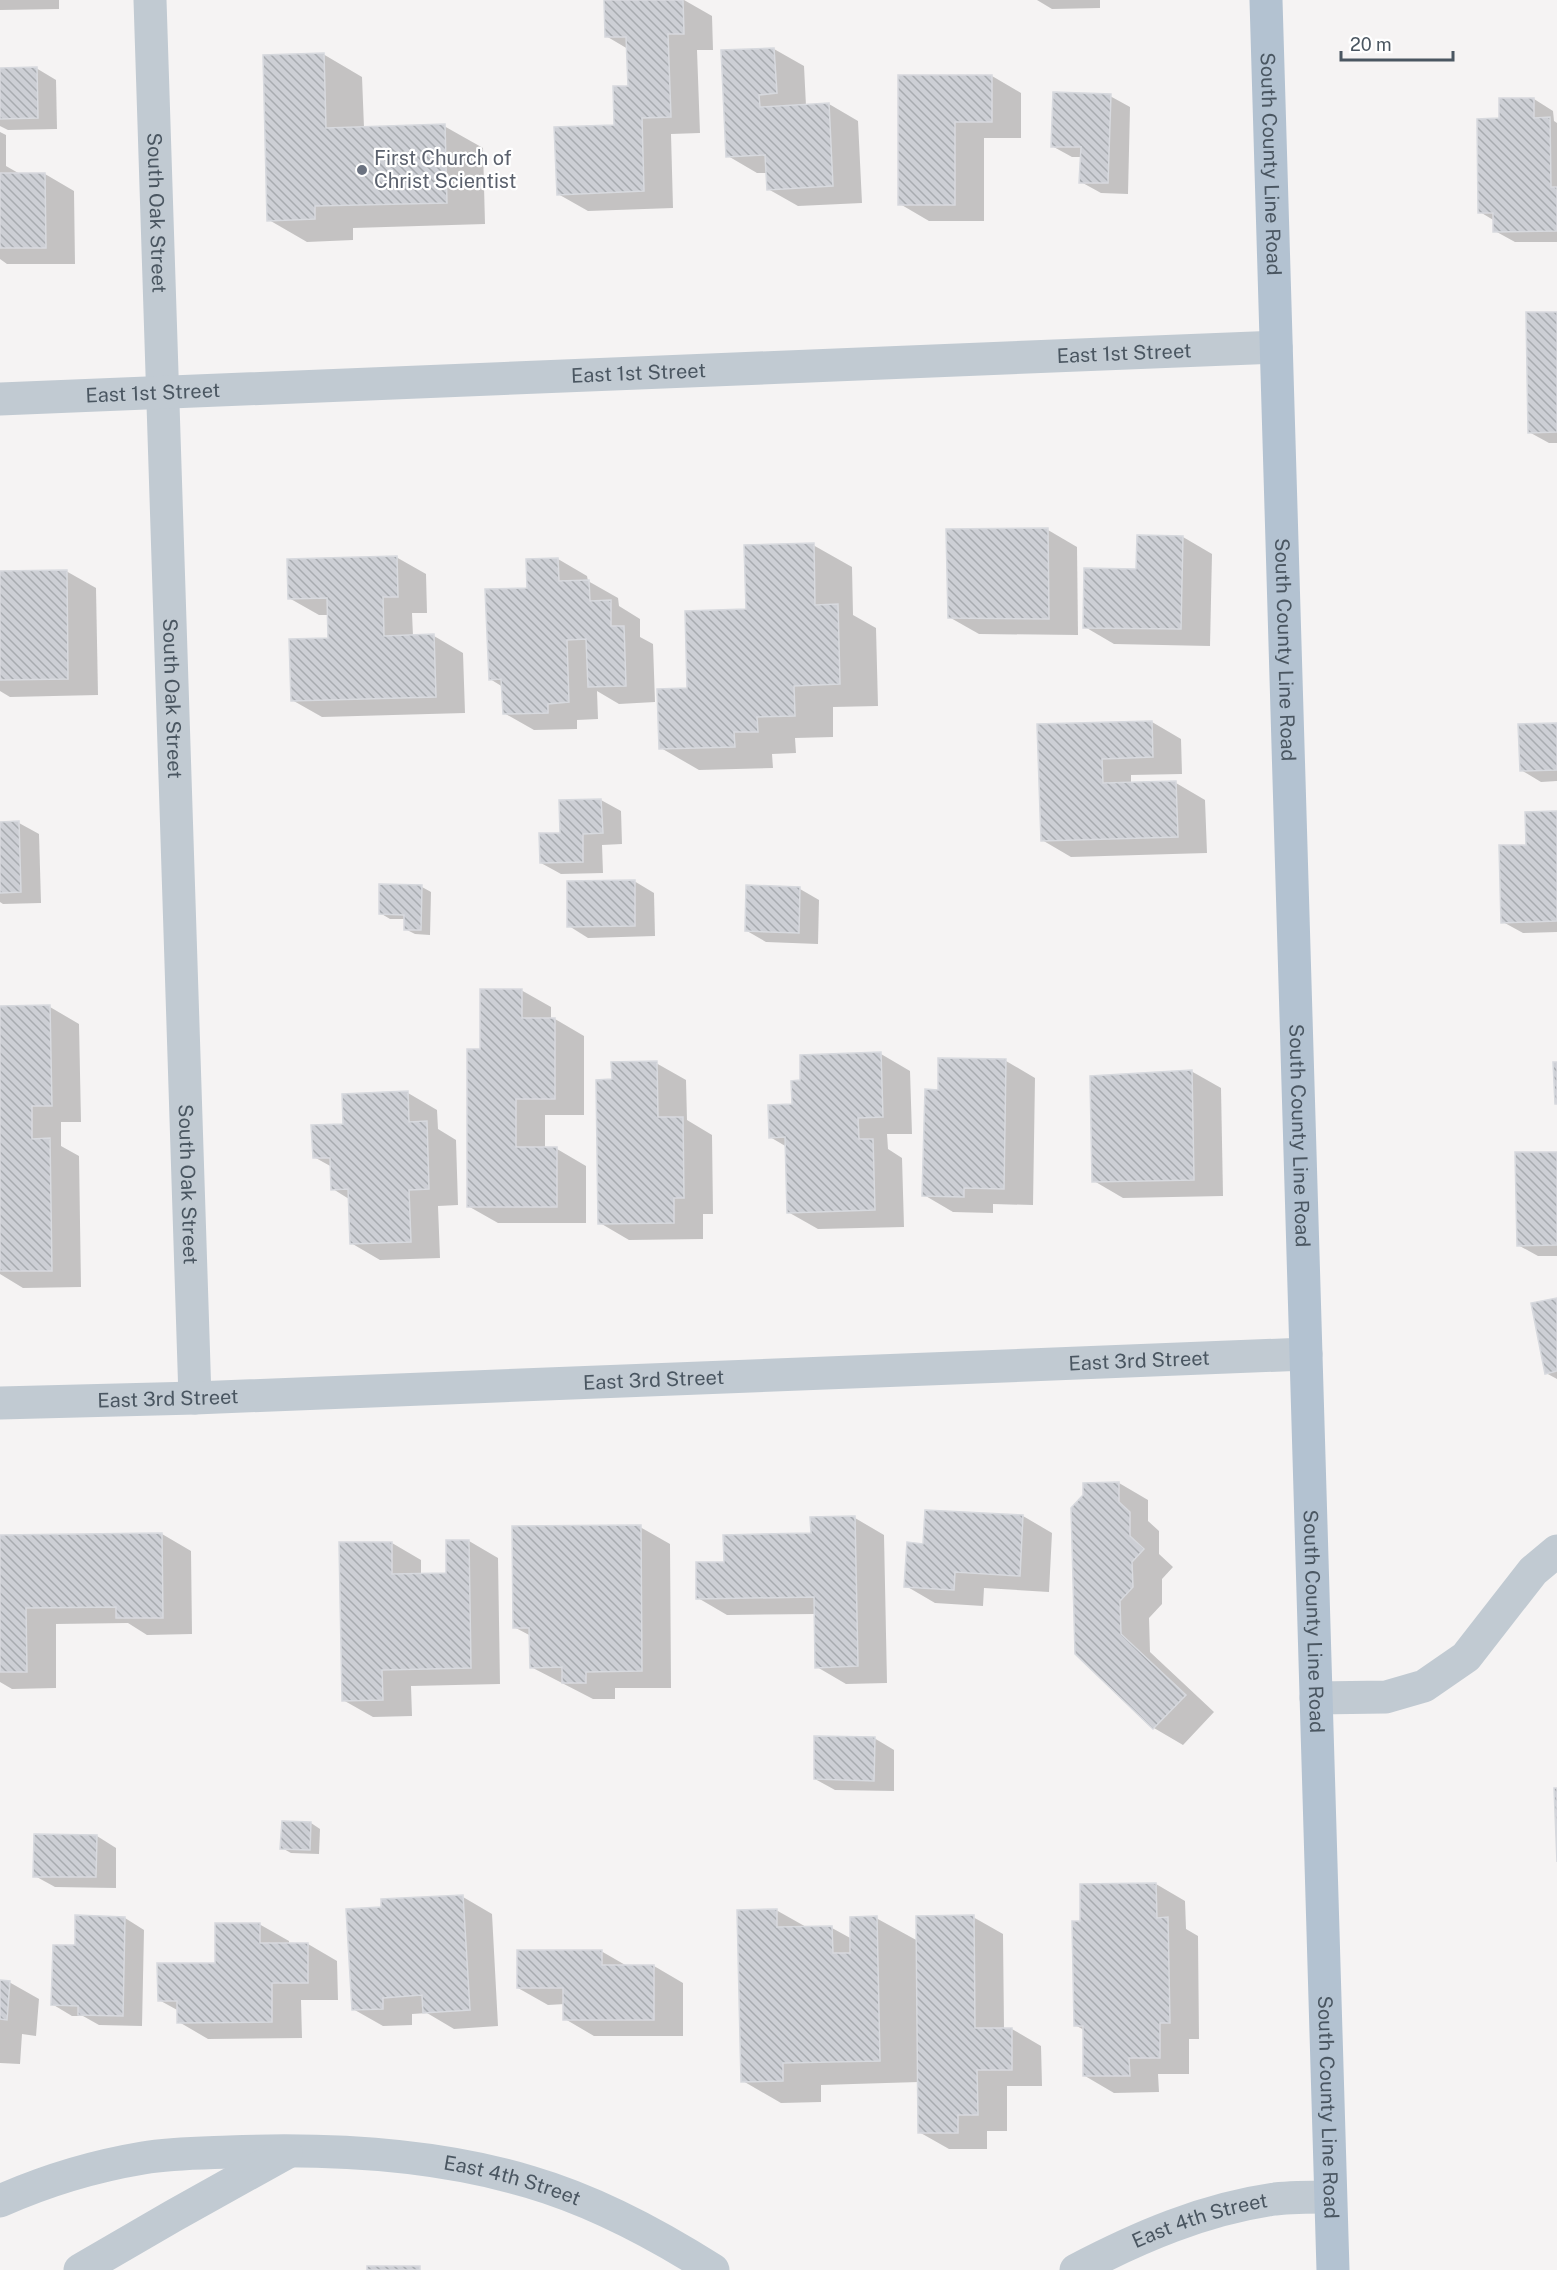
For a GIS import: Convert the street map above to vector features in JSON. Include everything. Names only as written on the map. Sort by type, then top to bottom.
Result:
[{"type":"main road","name":"South County Line Road","points":[[1266,0],[1333,2270]]},
{"type":"street","name":"South Oak Street","points":[[150,0],[195,1398]]},
{"type":"street","name":"East 1st Street","points":[[0,399],[1276,347]]},
{"type":"street","name":"East 3rd Street","points":[[0,1403],[195,1398],[1306,1354]]},
{"type":"street","points":[[1316,1698],[1386,1697],[1424,1686],[1466,1657],[1533,1571],[1557,1551]]},
{"type":"street","points":[[80,2270],[292,2149]]},
{"type":"street","name":"East 4th Street","points":[[0,2201],[75,2174],[144,2157],[292,2149],[374,2154],[445,2163],[530,2182],[600,2208],[660,2237],[712,2270]]},
{"type":"street","name":"East 4th Street","points":[[1076,2270],[1109,2252],[1190,2218],[1234,2206],[1277,2199],[1330,2197]]},
{"type":"building","points":[[604,0],[683,0],[684,34],[668,34],[671,117],[642,118],[644,191],[557,195],[554,127],[614,125],[613,86],[628,86],[626,37],[605,37]]},
{"type":"building","points":[[774,48],[777,93],[759,95],[760,107],[829,103],[833,186],[767,190],[765,155],[726,157],[721,50]]},
{"type":"building","name":"First Church of Christ Scientist","points":[[324,53],[326,128],[445,124],[447,203],[315,206],[315,219],[267,221],[263,55]]},
{"type":"building","points":[[37,67],[38,118],[0,119],[0,68]]},
{"type":"building","points":[[898,75],[992,75],[992,122],[955,122],[955,205],[898,205]]},
{"type":"building","points":[[1053,92],[1111,94],[1108,183],[1079,183],[1081,147],[1051,147]]},
{"type":"building","points":[[1499,98],[1534,98],[1534,118],[1550,117],[1551,187],[1557,187],[1557,231],[1493,232],[1493,213],[1478,213],[1477,119],[1499,118]]},
{"type":"building","points":[[0,173],[45,173],[46,248],[0,248]]},
{"type":"building","points":[[1526,312],[1557,312],[1557,432],[1528,433]]},
{"type":"building","points":[[1048,528],[1049,619],[948,618],[946,529]]},
{"type":"building","points":[[1137,535],[1183,536],[1181,629],[1083,628],[1084,568],[1136,569]]},
{"type":"building","points":[[814,543],[815,605],[838,604],[840,684],[794,686],[795,716],[757,717],[758,732],[734,732],[735,747],[659,749],[657,689],[687,688],[685,611],[746,609],[744,545]]},
{"type":"building","points":[[397,556],[398,597],[383,597],[384,636],[434,634],[436,697],[291,701],[289,639],[328,638],[327,598],[288,599],[287,559]]},
{"type":"building","points":[[558,558],[559,581],[589,580],[590,601],[611,600],[611,626],[624,626],[626,686],[588,687],[586,639],[567,640],[569,702],[548,704],[548,713],[503,714],[501,679],[489,680],[485,589],[527,588],[526,559]]},
{"type":"building","points":[[67,570],[68,679],[0,680],[0,571]]},
{"type":"building","points":[[1152,721],[1153,757],[1102,759],[1103,783],[1176,781],[1178,837],[1041,841],[1037,724]]},
{"type":"building","points":[[1557,723],[1557,770],[1520,771],[1518,724]]},
{"type":"building","points":[[601,799],[603,833],[583,834],[583,862],[540,863],[539,833],[560,833],[559,800]]},
{"type":"building","points":[[1557,811],[1557,921],[1501,923],[1499,845],[1526,845],[1525,812]]},
{"type":"building","points":[[19,821],[21,892],[0,893],[0,822]]},
{"type":"building","points":[[635,880],[635,926],[567,927],[567,881]]},
{"type":"building","points":[[379,884],[422,885],[421,930],[404,930],[404,915],[379,914]]},
{"type":"building","points":[[746,885],[800,887],[799,933],[745,931]]},
{"type":"building","points":[[480,989],[522,989],[522,1018],[555,1018],[555,1099],[516,1099],[516,1147],[557,1147],[557,1207],[467,1207],[467,1049],[480,1049]]},
{"type":"building","points":[[50,1005],[52,1106],[32,1106],[32,1139],[50,1138],[52,1271],[0,1271],[0,1006]]},
{"type":"building","points":[[881,1052],[883,1117],[858,1118],[859,1139],[873,1139],[875,1210],[787,1213],[785,1137],[769,1138],[768,1105],[792,1104],[791,1081],[800,1080],[800,1055]]},
{"type":"building","points":[[938,1058],[1006,1059],[1004,1189],[964,1188],[964,1197],[922,1196],[925,1089],[938,1090]]},
{"type":"building","points":[[657,1061],[658,1117],[683,1117],[684,1198],[674,1198],[674,1223],[598,1224],[596,1080],[612,1079],[611,1062]]},
{"type":"building","points":[[1553,1062],[1557,1062],[1557,1104],[1555,1104]]},
{"type":"building","points":[[1192,1070],[1194,1180],[1092,1182],[1090,1076]]},
{"type":"building","points":[[408,1091],[409,1122],[427,1121],[429,1189],[409,1190],[411,1242],[350,1244],[348,1189],[331,1190],[330,1158],[313,1158],[311,1125],[343,1124],[342,1094]]},
{"type":"building","points":[[1515,1152],[1557,1152],[1557,1245],[1517,1246]]},
{"type":"building","points":[[1557,1298],[1557,1371],[1545,1374],[1531,1303]]},
{"type":"building","points":[[1119,1482],[1119,1502],[1130,1512],[1130,1536],[1144,1549],[1132,1562],[1133,1587],[1120,1601],[1121,1634],[1186,1695],[1153,1729],[1075,1654],[1071,1508],[1083,1495],[1083,1483]]},
{"type":"building","points":[[925,1510],[1023,1515],[1020,1576],[955,1572],[954,1590],[904,1587],[907,1542],[923,1544]]},
{"type":"building","points":[[855,1516],[858,1666],[815,1668],[814,1597],[696,1599],[696,1562],[724,1562],[723,1535],[811,1533],[810,1517]]},
{"type":"building","points":[[641,1525],[642,1671],[586,1672],[586,1683],[562,1683],[562,1667],[530,1668],[529,1628],[513,1628],[512,1526]]},
{"type":"building","points":[[162,1533],[163,1618],[116,1618],[116,1607],[26,1608],[27,1672],[0,1672],[0,1535]]},
{"type":"building","points":[[446,1540],[469,1540],[471,1668],[382,1670],[383,1700],[342,1701],[339,1542],[392,1542],[392,1574],[446,1573]]},
{"type":"building","points":[[814,1736],[875,1737],[874,1781],[814,1779]]},
{"type":"building","points":[[1554,1788],[1557,1788],[1557,1862]]},
{"type":"building","points":[[282,1821],[311,1822],[310,1850],[280,1849]]},
{"type":"building","points":[[34,1834],[97,1835],[96,1877],[33,1877]]},
{"type":"building","points":[[1156,1883],[1157,1918],[1168,1917],[1170,2023],[1160,2023],[1160,2058],[1129,2058],[1130,2076],[1083,2076],[1083,2026],[1074,2026],[1072,1921],[1080,1921],[1080,1884]]},
{"type":"building","points":[[463,1895],[470,2010],[423,2013],[422,1995],[383,1998],[383,2009],[352,2010],[346,1909],[381,1907],[381,1899]]},
{"type":"building","points":[[777,1909],[777,1927],[832,1926],[833,1953],[850,1953],[850,1917],[877,1916],[880,2061],[783,2063],[783,2081],[741,2082],[737,1910]]},
{"type":"building","points":[[75,1915],[125,1917],[123,2016],[78,2015],[78,2006],[51,2005],[53,1945],[75,1945]]},
{"type":"building","points":[[974,1915],[975,2028],[1012,2028],[1012,2070],[977,2070],[978,2115],[958,2115],[958,2133],[918,2133],[916,1916]]},
{"type":"building","points":[[215,1923],[260,1923],[260,1943],[308,1943],[308,1983],[272,1983],[272,2022],[177,2023],[177,2001],[158,2001],[157,1963],[215,1963]]},
{"type":"building","points":[[517,1950],[602,1950],[602,1965],[654,1965],[654,2020],[563,2020],[563,1988],[517,1988]]},
{"type":"building","points":[[0,1980],[10,1981],[7,2020],[0,2019]]},
{"type":"building","points":[[367,2266],[420,2266],[420,2270],[367,2270]]},
{"type":"place","name":"First Church of Christ Scientist","points":[[362,170]]}]
